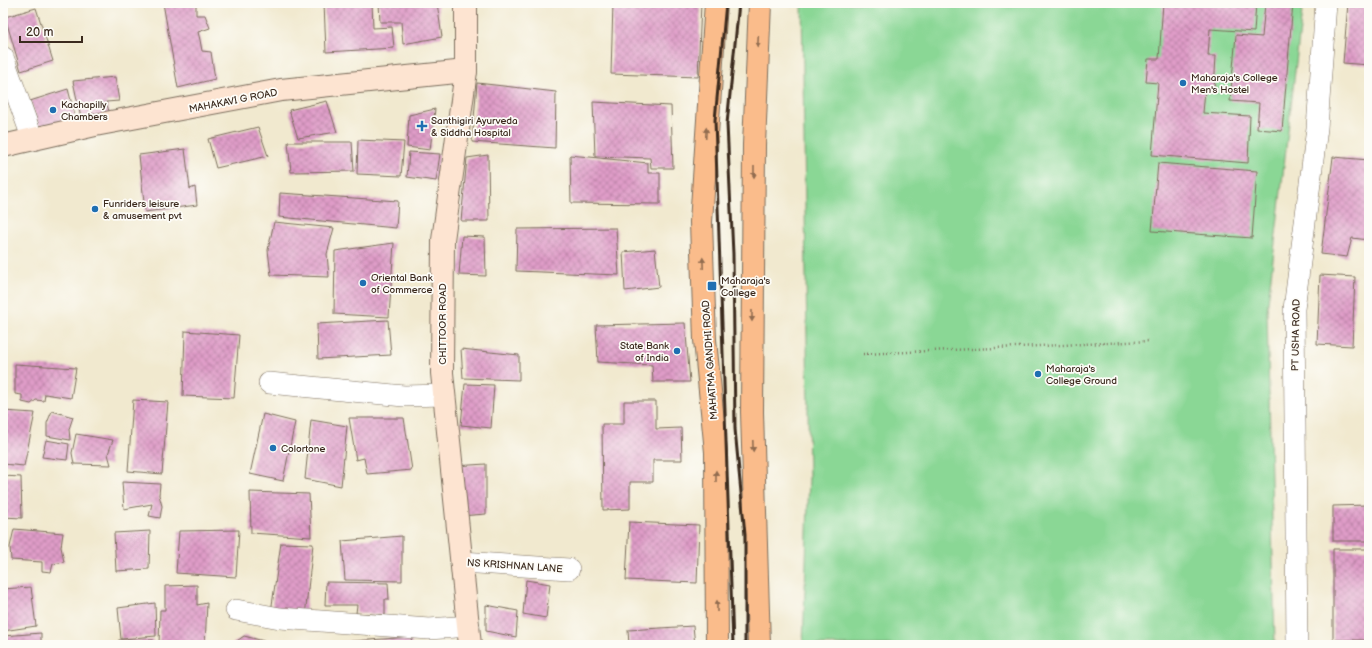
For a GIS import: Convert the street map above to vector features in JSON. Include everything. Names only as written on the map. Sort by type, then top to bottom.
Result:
[{"type":"main road","name":"CHITTOOR ROAD","points":[[466,3],[466,71],[443,240],[442,373],[469,636]]},
{"type":"main road","name":"MAHATMA GANDHI ROAD","points":[[716,3],[701,222],[705,340],[716,452],[717,645]]},
{"type":"main road","points":[[759,645],[752,412],[754,145],[760,3]]},
{"type":"main road","name":"MAHAKAVI G ROAD","points":[[3,146],[95,125],[281,90],[466,71]]},
{"type":"street","name":"PT USHA ROAD","points":[[1297,645],[1294,309],[1317,128],[1326,3]]},
{"type":"street","points":[[3,57],[33,140]]},
{"type":"street","points":[[269,383],[404,396],[444,395]]},
{"type":"street","name":"NS KRISHNAN LANE","points":[[462,562],[569,569]]},
{"type":"street","points":[[236,610],[280,618],[429,629],[448,629],[469,636]]},
{"type":"path","points":[[863,354],[1150,341]]},
{"type":"green space","name":"Maharaja's College Ground","points":[[802,3],[1303,3],[1267,311],[1275,645],[803,645],[809,477]]},
{"type":"building","points":[[163,3],[201,3],[196,5],[196,15],[205,15],[210,28],[198,32],[202,51],[211,52],[215,79],[178,88]]},
{"type":"building","points":[[324,3],[372,3],[373,28],[392,27],[394,48],[326,52]]},
{"type":"building","points":[[379,3],[437,3],[442,37],[403,44],[401,22],[380,22]]},
{"type":"building","points":[[613,3],[701,3],[698,77],[611,74]]},
{"type":"building","name":"Maharaja's College Men's Hostel","points":[[1163,3],[1256,3],[1254,32],[1210,29],[1208,56],[1216,56],[1214,90],[1205,90],[1203,113],[1250,116],[1248,163],[1152,155],[1158,83],[1146,82],[1148,59],[1159,59]]},
{"type":"building","points":[[1265,3],[1293,3],[1282,131],[1257,129],[1259,103],[1230,101],[1236,35],[1262,37]]},
{"type":"building","points":[[1348,3],[1369,3],[1369,65],[1343,63]]},
{"type":"building","points":[[36,8],[53,61],[21,71],[5,17]]},
{"type":"building","points":[[115,77],[119,101],[106,102],[111,117],[82,123],[73,81]]},
{"type":"building","points":[[477,83],[556,92],[555,148],[472,142]]},
{"type":"building","name":"Kachapilly Chambers","points":[[68,89],[76,120],[39,126],[30,101]]},
{"type":"building","points":[[327,101],[337,132],[298,138],[289,110]]},
{"type":"building","points":[[593,102],[671,106],[673,168],[651,168],[650,158],[595,156]]},
{"type":"building","points":[[435,109],[430,150],[407,147],[409,115]]},
{"type":"building","points":[[258,127],[268,156],[216,168],[208,139]]},
{"type":"building","points":[[358,140],[404,142],[401,176],[357,174]]},
{"type":"building","points":[[288,142],[352,142],[354,171],[291,172]]},
{"type":"building","points":[[185,149],[190,189],[195,187],[197,205],[145,212],[139,155]]},
{"type":"building","points":[[409,152],[440,154],[436,181],[407,177]]},
{"type":"building","points":[[488,155],[489,221],[461,221],[467,158]]},
{"type":"building","points":[[570,155],[648,163],[648,173],[660,173],[660,204],[571,203]]},
{"type":"building","points":[[1333,157],[1369,160],[1369,240],[1352,238],[1347,257],[1321,254]]},
{"type":"building","points":[[1158,163],[1257,171],[1252,238],[1152,231]]},
{"type":"building","points":[[280,193],[398,201],[396,228],[279,217]]},
{"type":"building","points":[[274,222],[334,228],[327,254],[329,277],[271,275],[268,250]]},
{"type":"building","points":[[616,228],[619,275],[516,271],[517,229]]},
{"type":"building","points":[[462,236],[485,237],[486,276],[459,275]]},
{"type":"building","name":"Oriental Bank of Commerce","points":[[394,243],[389,317],[334,314],[335,251]]},
{"type":"building","points":[[655,249],[659,287],[625,291],[623,252]]},
{"type":"building","points":[[1320,275],[1355,277],[1352,346],[1317,344]]},
{"type":"building","points":[[388,320],[391,355],[318,359],[317,324]]},
{"type":"building","points":[[685,323],[690,382],[653,382],[652,365],[598,362],[596,325]]},
{"type":"building","points":[[185,331],[239,335],[234,398],[183,396]]},
{"type":"building","points":[[461,349],[519,355],[519,380],[463,378]]},
{"type":"building","points":[[15,364],[76,368],[71,398],[45,394],[44,401],[36,400],[31,404],[22,402],[22,395],[15,394]]},
{"type":"building","points":[[465,384],[494,385],[491,428],[461,425]]},
{"type":"building","points":[[133,400],[168,402],[162,474],[128,471]]},
{"type":"building","points":[[624,401],[656,401],[656,429],[681,428],[682,460],[653,460],[653,482],[630,482],[630,509],[603,510],[602,424],[624,424]]},
{"type":"building","points":[[3,411],[35,413],[24,466],[3,464]]},
{"type":"building","points":[[52,411],[73,417],[69,429],[70,440],[47,436],[47,423]]},
{"type":"building","name":"Colortone","points":[[263,414],[295,422],[283,481],[250,474]]},
{"type":"building","points":[[349,418],[404,418],[412,470],[367,474],[364,458],[356,460]]},
{"type":"building","points":[[311,420],[347,426],[341,486],[305,479]]},
{"type":"building","points":[[76,434],[113,440],[108,454],[111,465],[74,464],[72,453]]},
{"type":"building","points":[[46,440],[69,444],[67,460],[42,457]]},
{"type":"building","points":[[486,464],[486,514],[460,516],[455,466]]},
{"type":"building","points":[[3,476],[21,477],[22,518],[3,517]]},
{"type":"building","points":[[122,482],[160,484],[159,495],[162,506],[160,518],[149,516],[152,504],[124,509]]},
{"type":"building","points":[[250,492],[309,494],[311,537],[251,533]]},
{"type":"building","points":[[1368,505],[1368,541],[1333,541],[1333,506]]},
{"type":"building","points":[[629,522],[699,525],[697,583],[626,580]]},
{"type":"building","points":[[14,529],[63,533],[61,547],[64,562],[53,564],[51,572],[42,571],[42,562],[11,560],[10,547]]},
{"type":"building","points":[[239,530],[236,577],[176,573],[179,531]]},
{"type":"building","points":[[150,531],[149,569],[116,571],[114,533]]},
{"type":"building","points":[[402,536],[402,581],[345,580],[342,541]]},
{"type":"building","points":[[281,543],[313,544],[305,616],[271,612]]},
{"type":"building","points":[[1333,549],[1368,549],[1369,640],[1333,640]]},
{"type":"building","points":[[526,580],[550,584],[546,618],[523,614]]},
{"type":"building","points":[[326,582],[388,583],[389,599],[385,599],[385,615],[356,613],[357,605],[325,605]]},
{"type":"building","points":[[197,585],[197,605],[207,603],[205,645],[159,645],[160,610],[165,610],[165,586]]},
{"type":"building","points":[[31,587],[36,626],[3,631],[3,589]]},
{"type":"building","points":[[155,603],[156,636],[121,639],[118,608]]},
{"type":"building","points":[[486,605],[518,611],[516,637],[486,631]]},
{"type":"building","points":[[693,626],[695,645],[629,645],[628,630]]},
{"type":"building","points":[[41,633],[41,645],[3,645],[3,636]]},
{"type":"building","points":[[244,636],[276,644],[276,645],[231,645]]},
{"type":"building","points":[[411,637],[412,645],[340,645],[340,642]]},
{"type":"building","points":[[119,640],[153,640],[153,645],[119,645]]},
{"type":"railway","points":[[726,3],[715,120],[733,645]]},
{"type":"railway","points":[[739,3],[727,124],[733,254],[735,429],[745,535],[745,645]]},
{"type":"place","name":"Maharaja's College Men's Hostel","points":[[1183,83]]},
{"type":"place","name":"Kachapilly Chambers","points":[[53,110]]},
{"type":"place","name":"Santhigiri Ayurveda & Siddha Hospital","points":[[422,126]]},
{"type":"place","name":"Funriders leisure & amusement pvt","points":[[95,209]]},
{"type":"place","name":"Oriental Bank of Commerce","points":[[363,283]]},
{"type":"place","name":"Maharaja's College","points":[[712,286]]},
{"type":"place","name":"State Bank of India","points":[[677,351]]},
{"type":"place","name":"Maharaja's College Ground","points":[[1038,374]]},
{"type":"place","name":"Colortone","points":[[273,448]]}]
